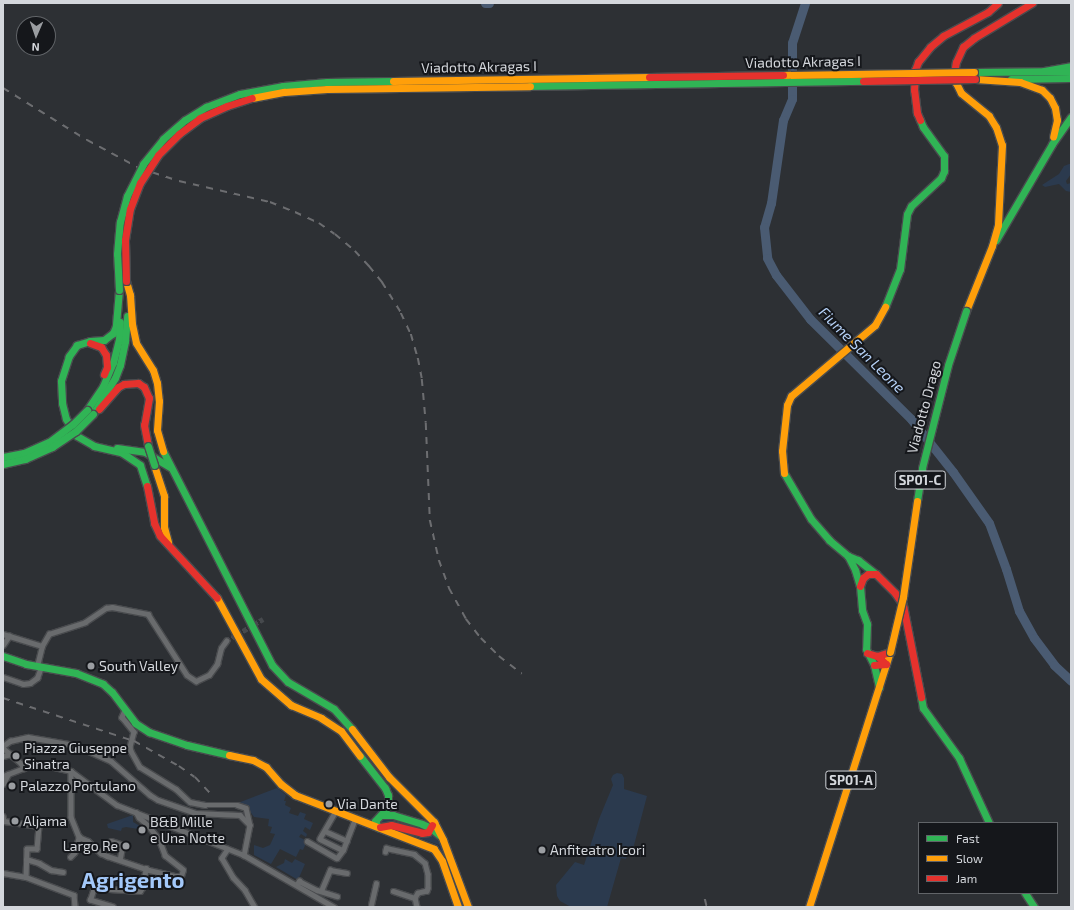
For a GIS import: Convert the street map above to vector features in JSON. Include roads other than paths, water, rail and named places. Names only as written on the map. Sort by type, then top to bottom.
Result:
[{"type":"main road","points":[[989,822],[958,758],[923,708],[903,605],[895,593],[876,574],[868,567],[848,556],[829,540],[811,519],[788,482],[782,463],[788,401],[796,390],[863,336],[875,325],[883,314],[897,281],[902,260],[907,214],[912,206],[941,178],[944,171],[944,156],[923,126],[917,112],[914,90],[915,70],[918,62],[930,47],[943,36],[988,12],[998,3]]},
{"type":"main road","points":[[992,246],[999,210],[1002,157],[1000,138],[996,127],[989,116],[961,93],[956,83],[954,74],[956,62],[963,47],[974,38],[1032,3]]},
{"type":"main road","points":[[1044,71],[1071,66]]},
{"type":"main road","points":[[974,75],[1071,71]]},
{"type":"main road","points":[[974,75],[1071,78]]},
{"type":"main road","points":[[974,75],[1020,82],[1035,86],[1042,90],[1050,98],[1055,108],[1057,120],[1052,144]]},
{"type":"main road","name":"Viadotto Akragas I","points":[[126,281],[125,240],[130,209],[140,183],[158,155],[179,134],[200,118],[227,106],[257,97],[284,92],[327,89],[974,75]]},
{"type":"main road","name":"Viadotto Akragas I","points":[[119,290],[117,254],[120,222],[127,196],[143,164],[163,139],[185,120],[206,107],[240,94],[283,86],[327,82],[974,75]]},
{"type":"main road","points":[[992,246],[1042,160],[1071,117]]},
{"type":"main road","name":"Viadotto Drago","points":[[890,652],[902,597],[922,468],[948,365],[966,312],[992,246]]},
{"type":"main road","points":[[3,464],[25,459],[52,448],[76,431],[115,378],[123,353],[127,321],[126,281]]},
{"type":"main road","points":[[126,281],[130,295],[132,324],[136,343],[152,370],[157,383],[159,393],[157,424],[159,438],[171,468],[272,665],[288,682],[334,709],[342,716],[389,777],[432,824],[444,840],[468,907]]},
{"type":"main road","points":[[90,412],[110,372],[116,352],[120,321],[119,290]]},
{"type":"main road","points":[[119,290],[116,300],[116,326],[113,333],[104,340],[84,342],[74,348],[65,368],[61,381],[62,403],[66,419],[77,436],[85,442],[121,452],[140,465],[146,479],[154,523],[160,536],[220,602],[253,667],[261,679],[291,705],[333,725],[348,738],[388,795],[388,807],[375,822],[378,827]]},
{"type":"main road","points":[[84,342],[101,347],[106,355],[107,362],[105,372],[90,412]]},
{"type":"main road","points":[[3,458],[24,453],[49,442],[105,403],[118,387],[130,382],[138,383],[144,387],[149,398],[144,425],[148,446],[164,496],[166,537],[173,550]]},
{"type":"main road","points":[[101,447],[145,452],[171,468]]},
{"type":"main road","points":[[848,556],[860,586]]},
{"type":"main road","points":[[876,574],[868,574],[863,578],[860,586],[860,603],[867,624],[867,652],[874,665],[879,687]]},
{"type":"main road","points":[[867,652],[877,656],[886,664]]},
{"type":"main road","points":[[877,656],[890,652]]},
{"type":"main road","name":"SP01-A","points":[[809,907],[836,826],[890,652]]},
{"type":"main road","points":[[3,656],[39,667],[76,673],[103,684],[112,692],[135,723],[149,732],[187,745],[257,762],[270,770],[284,787],[295,795],[434,849],[442,861],[458,907]]},
{"type":"main road","points":[[874,665],[886,664]]},
{"type":"main road","points":[[367,822],[380,817],[393,815],[432,824]]},
{"type":"main road","points":[[378,827],[391,825],[422,834],[428,832],[432,824]]},
{"type":"main road","points":[[1026,894],[1034,907]]},
{"type":"street","points":[[3,677],[23,684],[30,683],[37,678],[42,646],[49,634],[85,622],[106,608],[112,607],[129,609],[146,613],[151,616],[187,675],[196,681],[209,675],[217,664],[221,648],[226,641]]},
{"type":"street","points":[[3,634],[42,646]]},
{"type":"street","points":[[3,645],[9,636]]},
{"type":"street","points":[[124,710],[122,717],[134,732],[130,747],[131,751],[140,767],[176,789],[190,802],[244,806],[248,812],[250,825],[244,855]]},
{"type":"street","points":[[24,768],[12,754],[4,748],[10,741],[28,737],[75,745],[111,761],[150,795],[158,800],[195,813],[240,815],[250,825]]},
{"type":"street","points":[[3,756],[12,754]]},
{"type":"street","points":[[3,784],[5,775],[30,766],[47,765],[71,771],[81,777],[106,798],[136,813],[244,855],[297,884],[334,907]]},
{"type":"street","points":[[70,857],[79,838],[71,817],[71,771]]},
{"type":"street","points":[[336,811],[320,839],[343,850]]},
{"type":"street","points":[[79,838],[88,841],[106,855],[120,860],[178,877],[183,874],[182,869],[165,856],[159,840],[136,813]]},
{"type":"street","points":[[3,816],[3,823],[38,826],[37,849],[27,849],[26,877]]},
{"type":"street","points":[[307,841],[337,858],[343,850],[355,818]]},
{"type":"street","points":[[325,831],[347,841]]},
{"type":"street","points":[[111,840],[124,845],[120,860]]},
{"type":"street","points":[[385,852],[386,848],[414,854],[425,863],[428,874],[428,888],[427,891],[418,893],[415,898],[417,907]]},
{"type":"street","points":[[228,849],[222,858],[233,877],[245,890],[255,907]]},
{"type":"street","points":[[26,859],[51,870],[63,872]]},
{"type":"street","points":[[113,907],[90,900],[94,888],[140,891],[146,868]]},
{"type":"street","points":[[321,891],[330,870],[347,873]]},
{"type":"street","points":[[3,873],[26,877],[74,895],[75,907]]},
{"type":"street","points":[[297,884],[299,880],[321,891],[337,896]]},
{"type":"street","points":[[371,905],[376,884]]},
{"type":"street","points":[[392,891],[415,898]]},
{"type":"waterway","name":"Fiume San Leone","points":[[805,3],[792,43],[792,99],[783,120],[771,203],[764,227],[767,258],[776,275],[810,319],[911,419],[953,472],[989,523],[1006,569],[1019,611],[1034,638],[1054,665],[1071,681]]},
{"type":"tunnel","points":[[226,641],[263,619]]},
{"type":"railway","points":[[3,88],[87,140],[139,168],[179,181],[270,202],[319,223],[355,251],[369,266],[382,282],[401,313],[411,334],[418,358],[422,379],[426,423],[430,520],[439,560],[449,588],[466,619],[481,638],[499,656],[522,674]]},
{"type":"railway","points":[[3,698],[134,741],[179,766],[195,777],[213,796]]},
{"type":"railway","points":[[705,899],[707,907]]},
{"type":"place","name":"South Valley","points":[[91,666]]},
{"type":"place","name":"Piazza Giuseppe Sinatra","points":[[16,756]]},
{"type":"place","name":"Palazzo Portulano","points":[[12,786]]},
{"type":"place","name":"Via Dante","points":[[329,804]]},
{"type":"place","name":"Aljama","points":[[15,821]]},
{"type":"place","name":"B&B Mille e Una Notte","points":[[142,830]]},
{"type":"place","name":"Largo Re","points":[[126,846]]},
{"type":"place","name":"Anfiteatro Icori","points":[[542,850]]},
{"type":"district","name":"Agrigento","points":[[133,880]]}]
